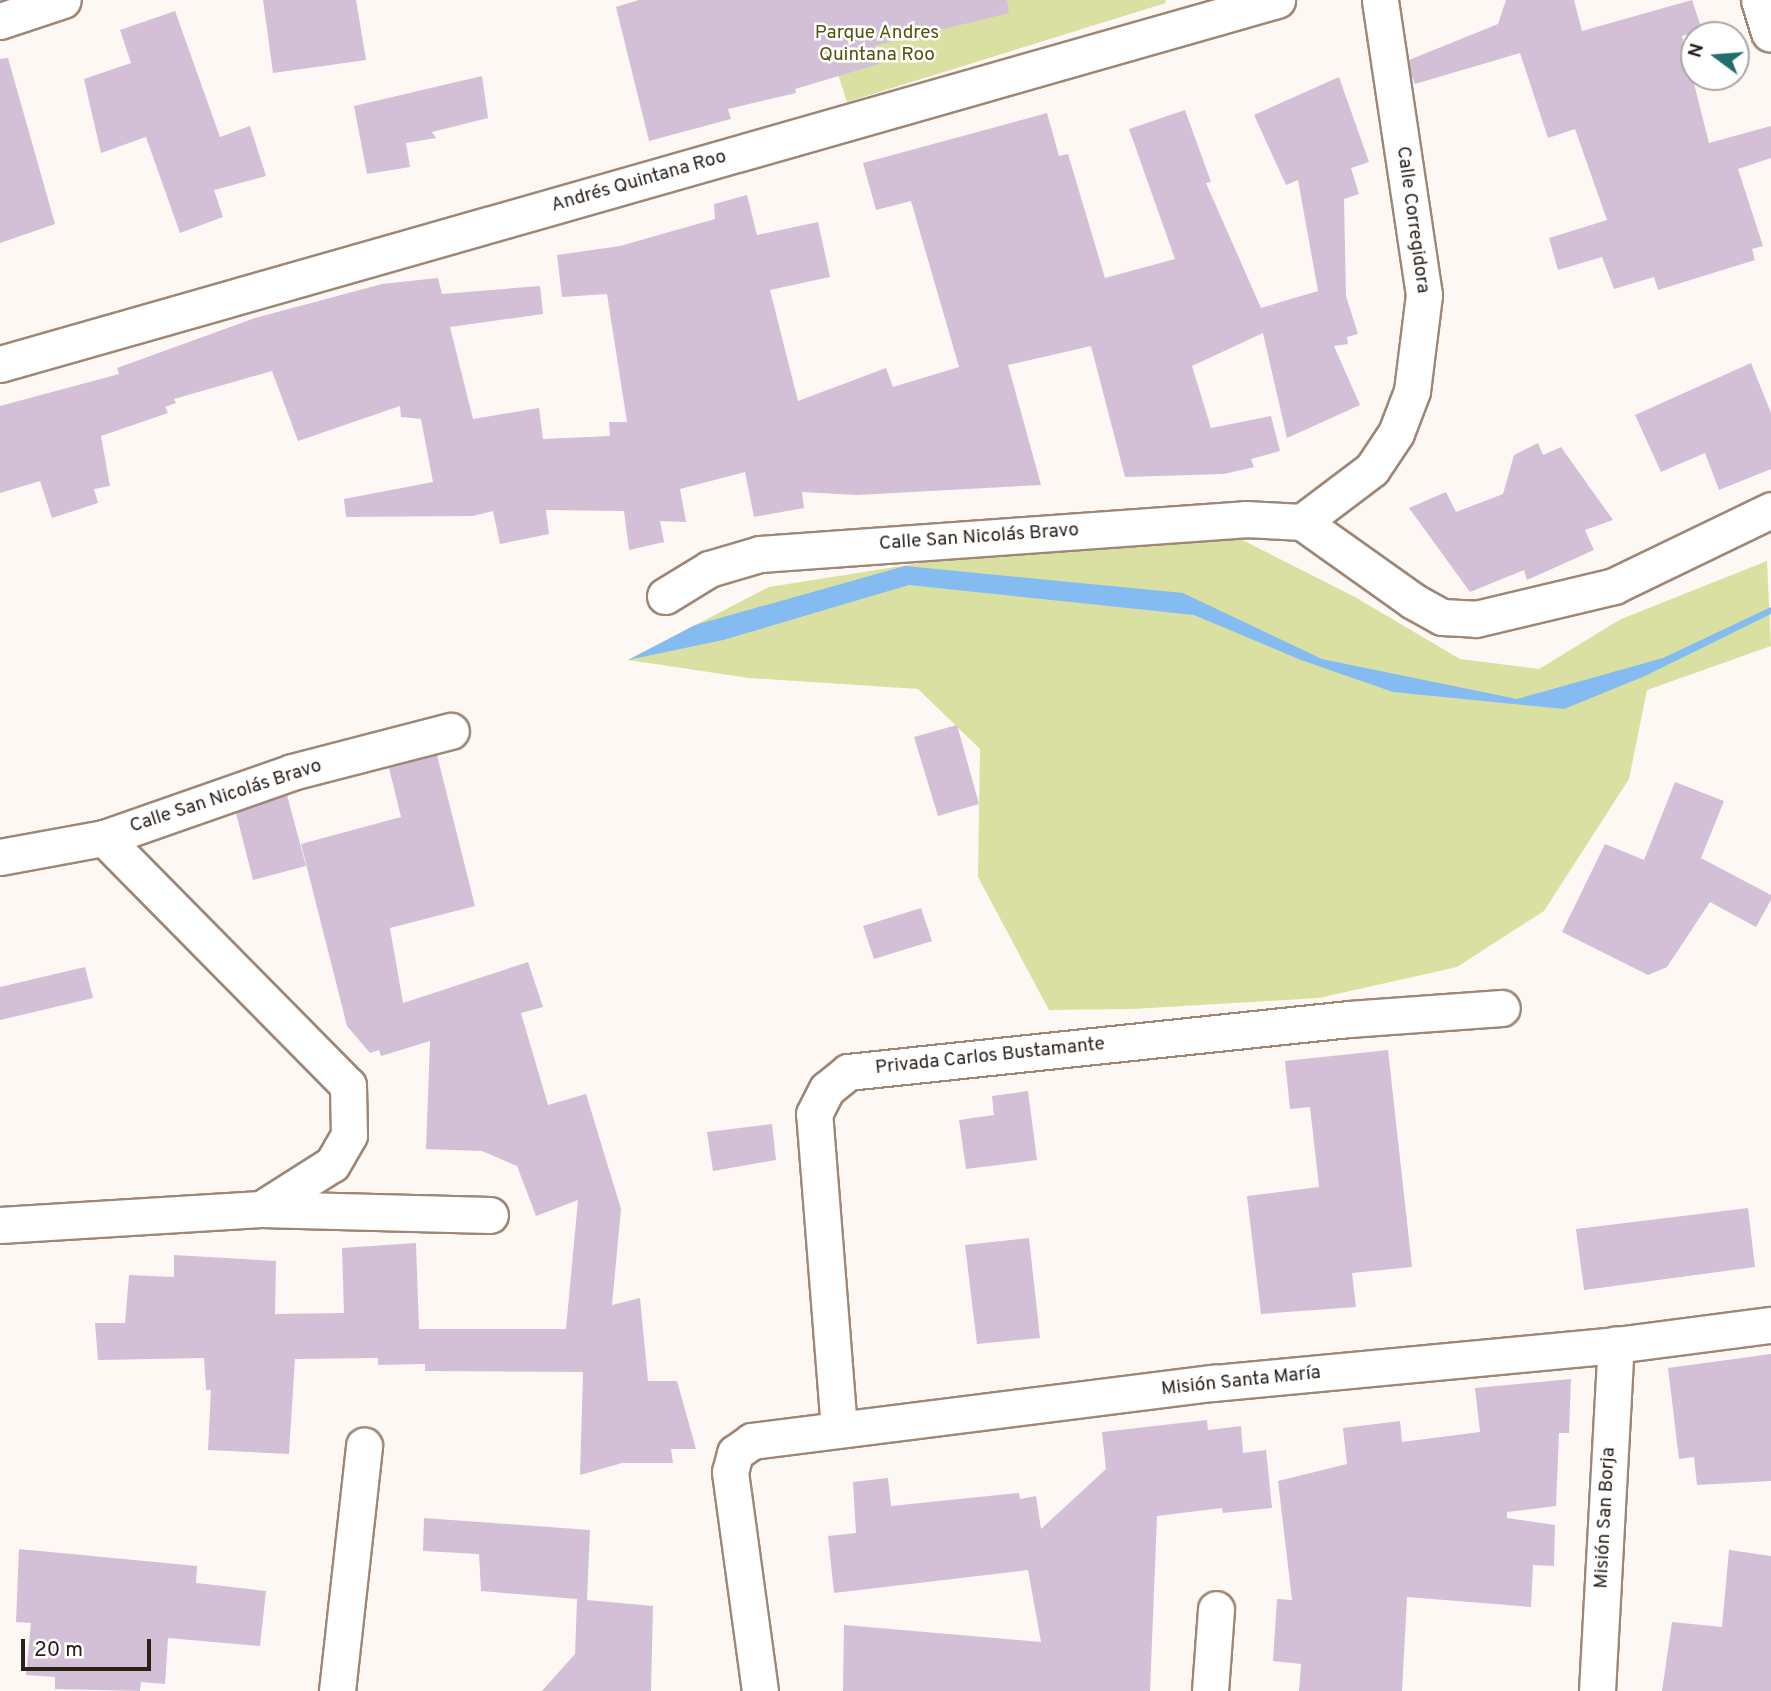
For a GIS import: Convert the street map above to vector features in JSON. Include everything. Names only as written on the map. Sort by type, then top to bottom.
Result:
[{"type":"street","points":[[0,21],[63,0]]},
{"type":"street","name":"Andrés Quintana Roo","points":[[0,365],[1277,0]]},
{"type":"street","name":"Calle Corregidora","points":[[1302,522],[1372,469],[1395,433],[1412,391],[1424,295],[1380,0]]},
{"type":"street","points":[[1761,0],[1771,33]]},
{"type":"street","points":[[1302,522],[1413,601],[1442,617],[1476,619],[1614,586],[1771,510]]},
{"type":"street","name":"Calle San Nicolás Bravo","points":[[665,596],[709,569],[760,554],[1245,519],[1302,522]]},
{"type":"street","name":"Calle San Nicolás Bravo","points":[[0,857],[104,838],[292,772],[451,731]]},
{"type":"street","points":[[104,838],[348,1085],[349,1135],[332,1164],[261,1209]]},
{"type":"street","name":"Privada Carlos Bustamante","points":[[839,1429],[814,1114],[827,1089],[848,1072],[1349,1019],[1502,1008]]},
{"type":"street","points":[[0,1225],[261,1209],[490,1215]]},
{"type":"street","name":"Misión Santa María","points":[[760,1691],[730,1472],[735,1453],[752,1441],[1214,1383],[1616,1345],[1771,1325]]},
{"type":"street","name":"Misión San Borja","points":[[1597,1691],[1616,1345]]},
{"type":"street","points":[[337,1691],[364,1445]]},
{"type":"street","points":[[1210,1691],[1216,1609]]},
{"type":"green space","name":"Parque Andres Quintana Roo","points":[[814,0],[1165,0],[1166,3],[847,102]]},
{"type":"green space","points":[[1217,527],[1355,597],[1460,659],[1539,669],[1621,619],[1767,561],[1771,646],[1647,690],[1629,779],[1544,911],[1457,967],[1319,998],[1133,1009],[1049,1010],[978,877],[980,749],[918,689],[749,678],[628,660],[769,587],[989,552]]},
{"type":"water","points":[[905,566],[1183,593],[1322,659],[1517,699],[1663,658],[1771,607],[1771,614],[1645,676],[1564,709],[1393,692],[1301,660],[1194,615],[909,585],[723,640],[628,660],[695,625]]},
{"type":"building","points":[[263,0],[356,0],[366,60],[273,73]]},
{"type":"building","points":[[639,0],[1007,0],[1009,13],[874,46],[882,63],[795,89],[796,93],[728,109],[731,119],[649,141],[616,7]]},
{"type":"building","points":[[1506,0],[1574,0],[1582,31],[1692,0],[1699,21],[1680,21],[1680,91],[1696,91],[1709,143],[1771,126],[1771,158],[1738,169],[1763,246],[1752,249],[1755,260],[1658,290],[1654,277],[1614,289],[1602,257],[1558,270],[1549,238],[1607,220],[1575,129],[1548,138],[1520,53],[1415,84],[1411,74],[1409,60],[1498,24]]},
{"type":"building","points":[[175,11],[220,137],[250,126],[266,176],[214,190],[223,217],[180,233],[146,137],[101,153],[84,79],[131,63],[120,30]]},
{"type":"building","points":[[8,58],[55,224],[0,243],[0,59]]},
{"type":"building","points":[[482,76],[488,118],[432,132],[436,138],[406,143],[410,167],[367,174],[354,106]]},
{"type":"building","points":[[1339,77],[1369,162],[1351,168],[1359,194],[1344,199],[1346,296],[1358,334],[1347,337],[1348,344],[1334,346],[1360,405],[1287,438],[1263,333],[1192,366],[1211,428],[1271,416],[1280,451],[1251,459],[1254,467],[1224,474],[1125,477],[1091,346],[1008,365],[1041,485],[857,495],[802,492],[804,508],[754,517],[745,472],[680,489],[686,522],[660,521],[664,542],[629,550],[624,511],[546,510],[549,534],[500,544],[493,511],[473,516],[346,517],[344,499],[433,482],[421,419],[401,417],[400,406],[298,441],[272,371],[174,399],[176,403],[165,407],[168,413],[101,436],[110,486],[94,489],[98,503],[52,518],[40,481],[0,493],[0,406],[119,374],[117,368],[255,318],[382,284],[438,278],[442,294],[540,286],[543,314],[450,327],[473,419],[539,408],[543,439],[610,436],[609,422],[627,422],[607,294],[562,297],[557,255],[620,246],[715,219],[714,204],[747,195],[757,235],[818,222],[830,277],[770,290],[798,401],[886,368],[893,387],[959,367],[911,201],[876,210],[863,163],[1047,113],[1059,156],[1068,154],[1105,278],[1175,259],[1129,129],[1185,110],[1211,182],[1206,183],[1261,308],[1318,291],[1298,180],[1286,185],[1254,115]]},
{"type":"building","points":[[1751,363],[1771,413],[1771,469],[1719,490],[1705,453],[1661,472],[1635,415]]},
{"type":"building","points":[[1538,443],[1543,455],[1561,447],[1613,520],[1585,530],[1594,550],[1527,580],[1524,570],[1470,592],[1409,508],[1446,492],[1456,512],[1503,494],[1514,455]]},
{"type":"building","points":[[957,725],[979,804],[938,816],[914,737]]},
{"type":"building","points":[[437,755],[475,906],[390,928],[403,1003],[528,962],[543,1007],[521,1013],[548,1105],[586,1094],[621,1209],[612,1305],[640,1298],[648,1381],[677,1381],[696,1449],[671,1449],[673,1463],[622,1463],[580,1475],[583,1372],[425,1371],[425,1364],[378,1365],[378,1358],[295,1359],[289,1454],[208,1450],[211,1390],[206,1390],[204,1358],[98,1360],[95,1323],[125,1323],[129,1275],[174,1277],[174,1255],[276,1261],[275,1314],[344,1313],[342,1248],[416,1243],[419,1329],[566,1329],[578,1200],[536,1216],[517,1166],[482,1151],[426,1149],[430,1041],[381,1056],[379,1050],[370,1053],[347,1026],[301,844],[401,817],[389,768]]},
{"type":"building","points":[[1675,782],[1724,801],[1701,858],[1771,895],[1771,900],[1756,927],[1710,902],[1667,967],[1648,975],[1562,932],[1605,844],[1644,860]]},
{"type":"building","points":[[287,795],[306,866],[253,880],[236,813]]},
{"type":"building","points":[[921,908],[932,941],[874,959],[863,926]]},
{"type":"building","points":[[85,967],[93,998],[0,1020],[0,987]]},
{"type":"building","points":[[1388,1050],[1412,1267],[1352,1273],[1356,1307],[1261,1314],[1247,1196],[1319,1187],[1310,1107],[1290,1109],[1285,1061]]},
{"type":"building","points":[[1028,1091],[1037,1160],[966,1169],[959,1120],[994,1115],[992,1096]]},
{"type":"building","points":[[772,1124],[776,1160],[713,1171],[707,1132]]},
{"type":"building","points":[[1748,1208],[1755,1267],[1584,1290],[1576,1229]]},
{"type":"building","points":[[1029,1238],[1040,1338],[977,1344],[965,1245]]},
{"type":"building","points":[[1771,1354],[1771,1481],[1697,1485],[1694,1457],[1679,1459],[1668,1368]]},
{"type":"building","points":[[1571,1379],[1569,1433],[1559,1433],[1556,1506],[1507,1512],[1507,1518],[1555,1525],[1554,1566],[1533,1565],[1531,1607],[1407,1597],[1402,1691],[1299,1691],[1301,1664],[1273,1661],[1277,1599],[1292,1600],[1278,1481],[1347,1464],[1343,1428],[1400,1421],[1402,1442],[1480,1432],[1475,1388]]},
{"type":"building","points":[[1207,1420],[1208,1430],[1241,1426],[1243,1453],[1266,1450],[1272,1508],[1223,1513],[1222,1508],[1157,1516],[1150,1691],[843,1691],[844,1625],[1041,1642],[1028,1570],[834,1593],[828,1536],[856,1533],[853,1482],[888,1478],[891,1506],[1019,1493],[1020,1499],[1036,1496],[1041,1529],[1106,1469],[1102,1432]]},
{"type":"building","points":[[424,1518],[590,1530],[587,1600],[653,1606],[651,1691],[542,1691],[575,1654],[577,1599],[481,1591],[479,1554],[423,1551]]},
{"type":"building","points":[[19,1549],[197,1566],[196,1583],[266,1591],[260,1646],[168,1638],[165,1684],[141,1682],[140,1691],[55,1689],[55,1677],[26,1675],[31,1623],[16,1622]]},
{"type":"building","points":[[1729,1550],[1771,1556],[1771,1691],[1662,1691],[1672,1622],[1722,1627]]}]
